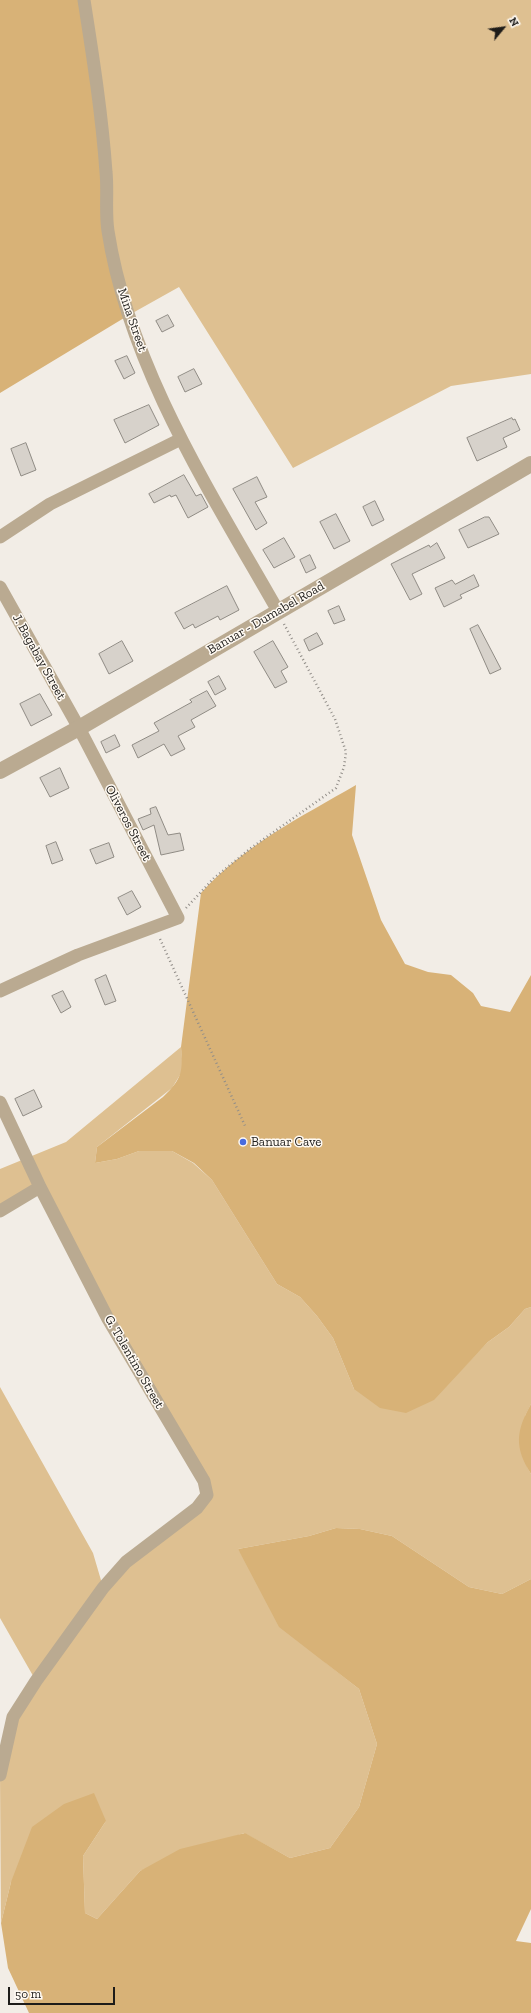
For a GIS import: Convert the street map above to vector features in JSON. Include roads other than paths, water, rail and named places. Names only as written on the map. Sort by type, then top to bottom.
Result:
[{"type":"street","name":"Mina Street","points":[[84,0],[106,172],[108,230],[120,284],[137,340],[181,439],[278,611]]},
{"type":"street","points":[[0,537],[50,504],[181,439]]},
{"type":"street","name":"Banuar - Dumabel Road","points":[[0,772],[79,728],[531,464]]},
{"type":"street","name":"J. Bagabay Street","points":[[0,586],[79,728]]},
{"type":"street","name":"Oliveros Street","points":[[0,991],[78,955],[155,928],[178,918],[79,728]]},
{"type":"street","name":"G. Tolentino Street","points":[[0,1102],[40,1187],[108,1319],[206,1488],[207,1495],[197,1508],[126,1562],[103,1588],[12,1717],[0,1775]]},
{"type":"street","points":[[0,1212],[40,1187]]},
{"type":"place","name":"Banuar Cave","points":[[243,1142]]}]
